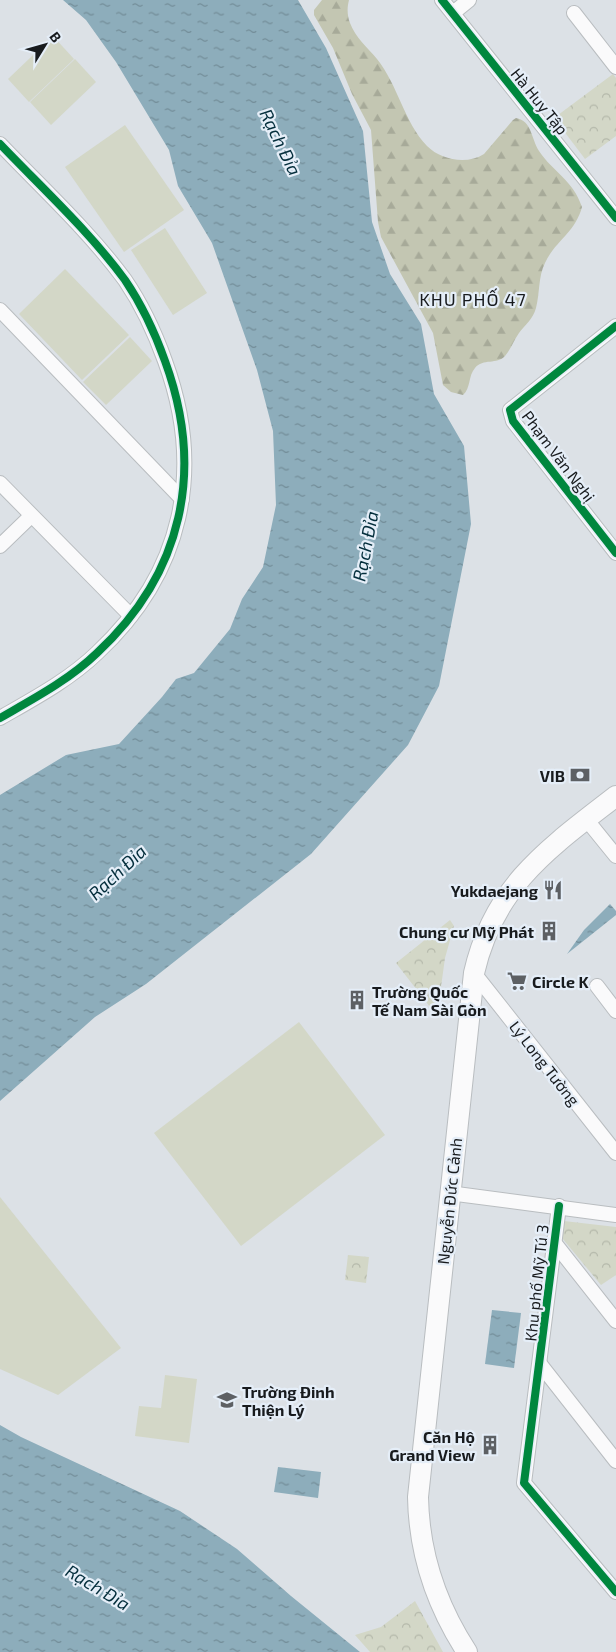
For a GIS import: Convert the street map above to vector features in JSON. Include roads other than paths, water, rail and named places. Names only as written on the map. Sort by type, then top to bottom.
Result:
[{"type":"main road","name":"Nguyễn Đức Cảnh","points":[[467,1652],[450,1625],[437,1595],[424,1554],[418,1516],[419,1474],[474,973],[488,929],[511,891],[531,865],[616,796]]},
{"type":"street","name":"Hà Huy Tập","points":[[442,0],[616,218]]},
{"type":"street","points":[[452,13],[469,0]]},
{"type":"street","points":[[574,13],[616,67]]},
{"type":"street","points":[[0,144],[104,254],[125,281],[144,312],[173,381],[181,418],[186,456],[182,499],[176,532],[148,592],[131,616],[97,653],[66,678],[0,718]]},
{"type":"street","points":[[0,310],[182,499]]},
{"type":"street","name":"Phạm Văn Nghị","points":[[616,326],[510,410],[513,421],[616,553]]},
{"type":"street","points":[[0,483],[131,616]]},
{"type":"street","points":[[0,546],[31,516]]},
{"type":"street","points":[[586,819],[616,856]]},
{"type":"street","name":"Lý Long Tường","points":[[474,973],[616,1153]]},
{"type":"street","points":[[596,986],[616,1011]]},
{"type":"street","points":[[449,1193],[616,1215]]},
{"type":"street","name":"Khu phố Mỹ Tú 3","points":[[559,1206],[553,1241],[540,1364],[616,1461]]},
{"type":"street","points":[[553,1241],[616,1321]]},
{"type":"street","points":[[540,1364],[524,1483],[616,1592]]},
{"type":"water","name":"Rạch Đỉa","points":[[63,0],[298,0],[326,48],[363,131],[372,222],[390,274],[421,324],[434,394],[464,446],[471,524],[439,686],[408,745],[311,854],[146,984],[95,1017],[0,1101],[0,795],[66,755],[119,744],[176,679],[194,673],[230,629],[242,599],[263,567],[276,505],[273,431],[257,370],[212,243],[178,186],[169,150],[116,62],[86,20]]},
{"type":"water","points":[[610,904],[616,911],[616,915],[567,954],[584,930]]},
{"type":"water","points":[[492,1310],[521,1313],[514,1368],[485,1364]]},
{"type":"water","name":"Rạch Đỉa","points":[[0,1425],[21,1437],[180,1511],[237,1549],[360,1652],[0,1652]]},
{"type":"water","points":[[278,1467],[321,1472],[318,1498],[274,1492]]},
{"type":"place","name":"VIB","points":[[580,775]]},
{"type":"place","name":"Yukdaejang","points":[[553,890]]},
{"type":"place","name":"Chung cư Mỹ Phát","points":[[549,931]]},
{"type":"place","name":"Circle K","points":[[517,981]]},
{"type":"place","name":"Trường Quốc Tế Nam Sài Gòn","points":[[357,1000]]},
{"type":"place","name":"Trường Đinh Thiện Lý","points":[[227,1400]]},
{"type":"place","name":"Căn Hộ Grand View","points":[[490,1445]]},
{"type":"district","name":"KHU PHỐ 47","points":[[473,299]]}]
